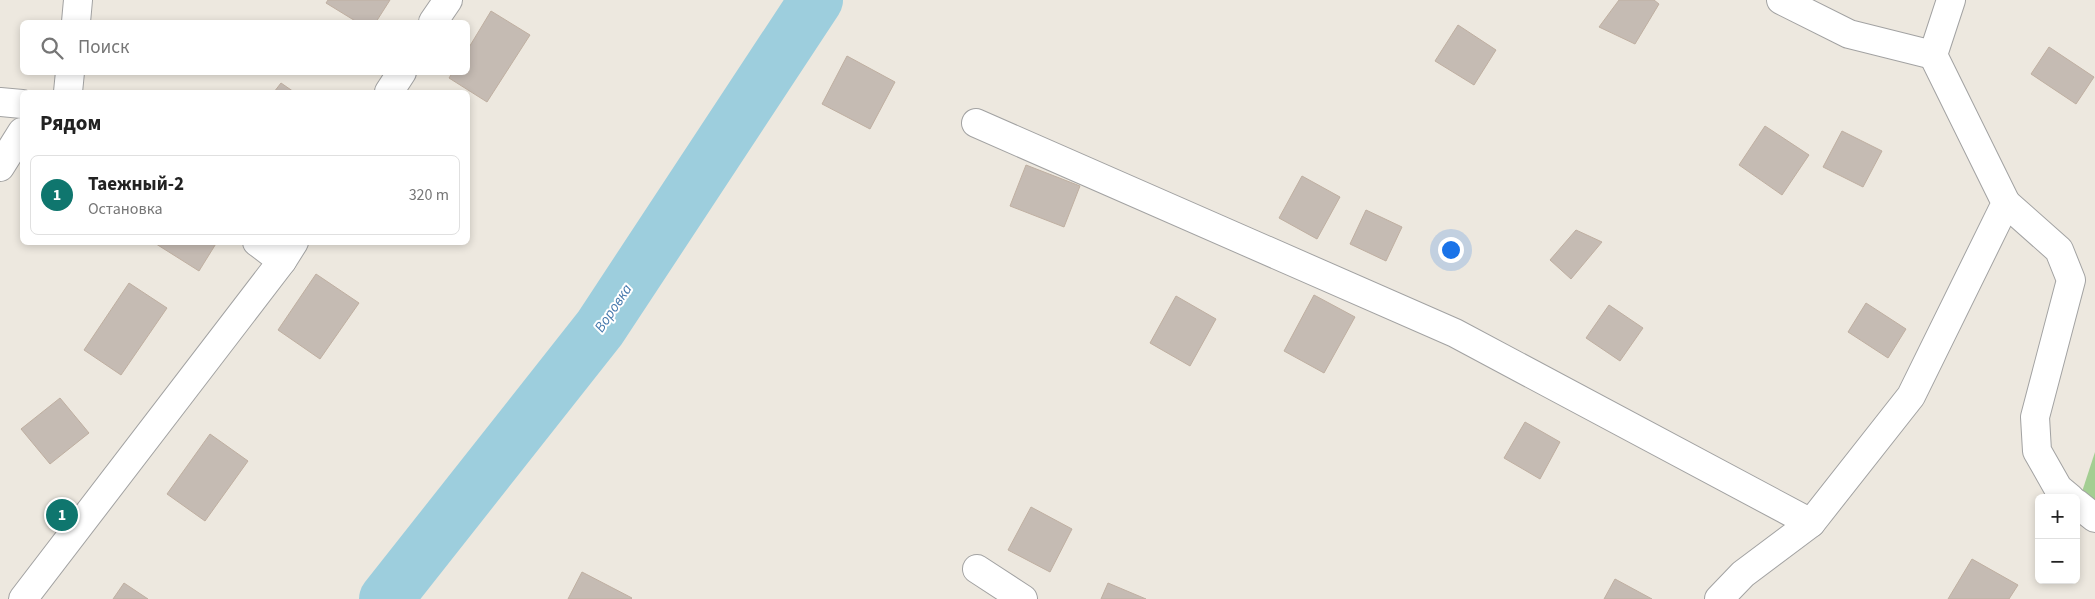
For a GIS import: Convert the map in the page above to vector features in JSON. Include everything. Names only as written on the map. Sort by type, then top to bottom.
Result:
[{"type":"street","points":[[76,20],[78,0]]},
{"type":"street","points":[[434,20],[448,0]]},
{"type":"street","points":[[1781,0],[1849,34],[1933,55]]},
{"type":"street","points":[[1951,0],[1933,55],[2006,203],[2059,250],[2071,280],[2035,417],[2037,451],[2058,488],[2065,494]]},
{"type":"street","points":[[68,90],[70,75]]},
{"type":"street","points":[[390,90],[400,75]]},
{"type":"street","points":[[0,102],[20,104]]},
{"type":"street","points":[[976,123],[1455,333],[1811,523]]},
{"type":"street","points":[[0,167],[20,135]]},
{"type":"street","points":[[1719,599],[1743,574],[1811,523],[1911,396],[2006,203]]},
{"type":"street","points":[[23,599],[288,252],[266,245]]},
{"type":"street","points":[[2080,506],[2095,518]]},
{"type":"street","points":[[977,569],[1023,599]]},
{"type":"green space","points":[[2095,452],[2095,508],[2080,501]]},
{"type":"building","points":[[328,0],[390,0],[377,20],[354,20],[326,3]]},
{"type":"building","points":[[1619,0],[1654,0],[1659,4],[1635,44],[1599,27]]},
{"type":"building","points":[[491,11],[530,35],[487,102],[449,78],[451,75],[470,75],[470,46]]},
{"type":"building","points":[[1458,25],[1496,50],[1474,85],[1435,61]]},
{"type":"building","points":[[2049,47],[2094,77],[2076,104],[2031,74]]},
{"type":"building","points":[[847,56],[895,82],[870,129],[822,104]]},
{"type":"building","points":[[281,83],[291,90],[276,90]]},
{"type":"building","points":[[1765,126],[1809,155],[1782,195],[1739,165]]},
{"type":"building","points":[[1842,131],[1882,151],[1863,187],[1823,167]]},
{"type":"building","points":[[1026,165],[1080,186],[1064,227],[1010,206]]},
{"type":"building","points":[[1302,176],[1340,197],[1317,239],[1279,218]]},
{"type":"building","points":[[1366,210],[1402,227],[1386,261],[1350,244]]},
{"type":"building","points":[[1576,230],[1602,242],[1571,279],[1550,260]]},
{"type":"building","points":[[158,245],[215,245],[199,271]]},
{"type":"building","points":[[316,274],[359,303],[320,359],[278,330]]},
{"type":"building","points":[[129,283],[167,308],[121,375],[84,350]]},
{"type":"building","points":[[1314,295],[1355,317],[1324,373],[1284,351]]},
{"type":"building","points":[[1176,296],[1216,319],[1190,366],[1150,343]]},
{"type":"building","points":[[1866,303],[1906,329],[1888,358],[1848,332]]},
{"type":"building","points":[[1609,305],[1643,328],[1620,361],[1586,338]]},
{"type":"building","points":[[60,398],[89,433],[50,464],[21,429]]},
{"type":"building","points":[[1525,422],[1560,442],[1540,479],[1504,458]]},
{"type":"building","points":[[210,434],[248,461],[205,521],[167,494]]},
{"type":"building","points":[[1031,507],[1072,529],[1050,572],[1008,550]]},
{"type":"building","points":[[1972,559],[2018,585],[2009,599],[1948,599]]},
{"type":"building","points":[[582,572],[632,598],[568,599]]},
{"type":"building","points":[[1615,579],[1652,599],[1604,599]]},
{"type":"building","points":[[124,583],[148,599],[113,599]]},
{"type":"building","points":[[1108,583],[1146,599],[1101,599]]},
{"type":"waterway","name":"Воровка","points":[[386,599],[600,328],[816,0]]},
{"type":"place","name":"Таежный-2","points":[[62,515]]}]
